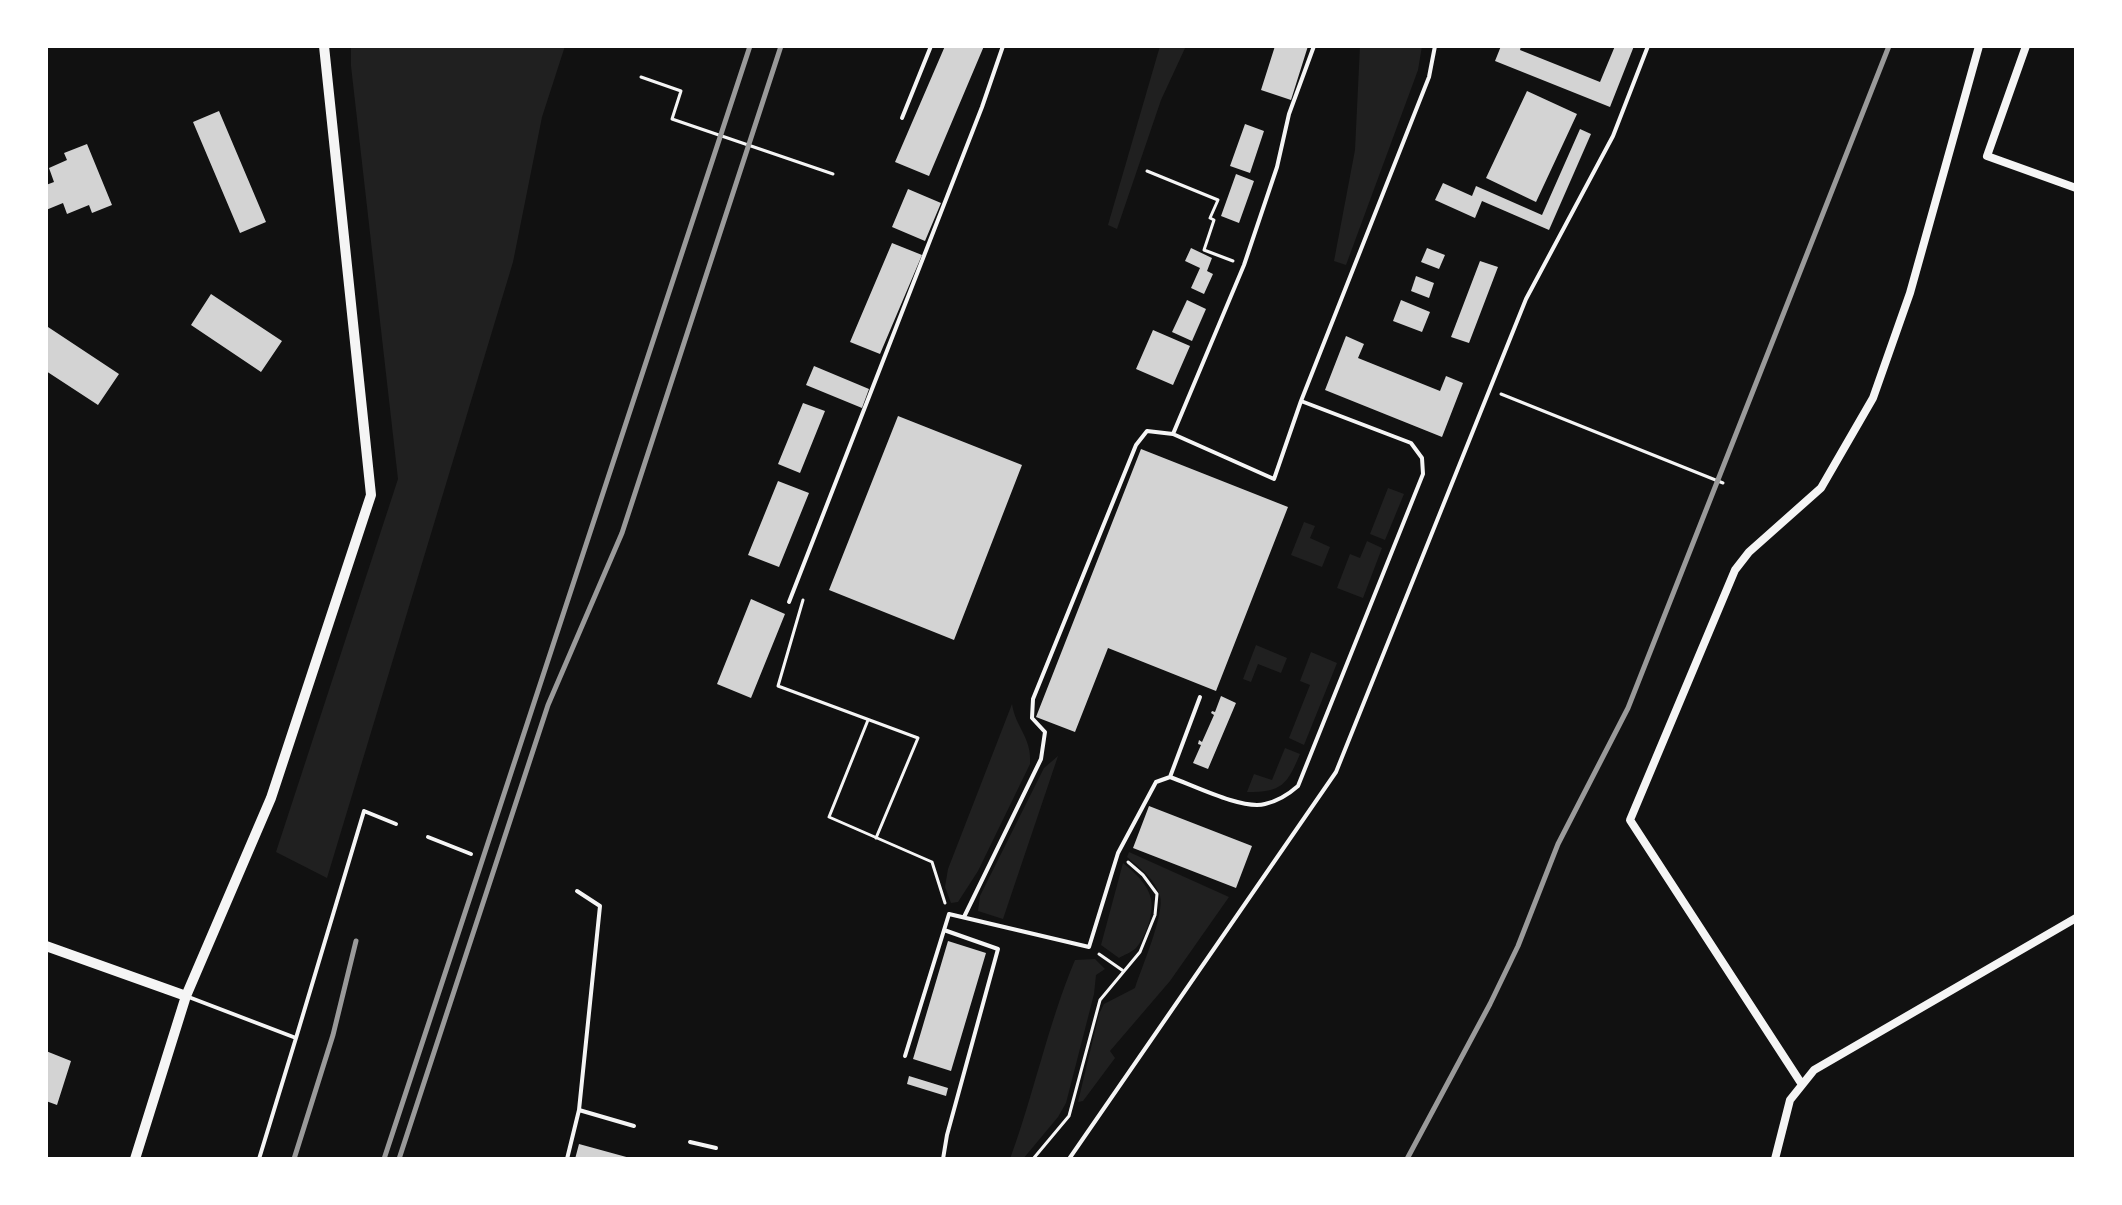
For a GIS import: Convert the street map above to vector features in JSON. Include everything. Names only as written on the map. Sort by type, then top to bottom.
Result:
[{"type":"street","points":[[135,1159],[186,996],[271,798],[371,495],[324,46]]},
{"type":"street","points":[[1801,1083],[1630,820],[1735,570],[1749,552],[1821,488],[1873,398],[1910,293],[1979,46]]},
{"type":"street","points":[[2026,46],[1987,156],[2076,188]]},
{"type":"street","points":[[1775,1159],[1783,1117],[1790,1100],[1801,1083],[1828,1060],[2076,918]]},
{"type":"street","points":[[46,946],[186,996]]},
{"type":"lane","points":[[902,118],[931,46]]},
{"type":"lane","points":[[789,602],[1003,46]]},
{"type":"lane","points":[[1173,434],[1244,265],[1277,167],[1289,114],[1314,46]]},
{"type":"lane","points":[[964,917],[1041,759],[1045,732],[1032,718],[1033,699],[1136,445],[1147,431],[1173,434],[1274,479],[1301,401],[1429,77],[1435,46]]},
{"type":"lane","points":[[1069,1159],[1336,772],[1526,299],[1613,136],[1648,46]]},
{"type":"lane","points":[[905,1056],[949,914],[1089,947],[1118,853],[1156,782],[1170,777],[1245,804],[1264,805],[1287,795],[1298,786],[1423,474],[1422,458],[1411,443],[1301,401]]},
{"type":"lane","points":[[1170,777],[1200,697]]},
{"type":"lane","points":[[259,1159],[364,811],[396,824]]},
{"type":"lane","points":[[428,837],[471,854]]},
{"type":"lane","points":[[567,1159],[579,1110],[600,906],[577,891]]},
{"type":"lane","points":[[943,1159],[998,949],[944,930]]},
{"type":"lane","points":[[186,996],[296,1038]]},
{"type":"lane","points":[[579,1110],[634,1126]]},
{"type":"lane","points":[[690,1142],[716,1148]]},
{"type":"path","points":[[641,77],[681,91],[672,119],[833,174]]},
{"type":"path","points":[[1147,171],[1218,200],[1210,218],[1214,220],[1204,250],[1244,265]]},
{"type":"path","points":[[1490,389],[1723,483]]},
{"type":"path","points":[[804,599],[778,686],[918,738],[876,838]]},
{"type":"path","points":[[868,720],[829,817],[932,862],[949,914]]},
{"type":"path","points":[[1033,1159],[1069,1116],[1100,1000],[1140,952],[1155,915],[1157,894],[1143,875],[1118,853]]},
{"type":"path","points":[[1089,947],[1122,970]]},
{"type":"shaded area","points":[[351,46],[565,46],[542,117],[513,262],[327,878],[276,852],[398,479]]},
{"type":"shaded area","points":[[1160,46],[1186,46],[1161,100],[1117,229],[1108,225]]},
{"type":"shaded area","points":[[1360,46],[1422,46],[1418,70],[1346,265],[1334,261],[1355,150]]},
{"type":"shaded area","points":[[1388,488],[1404,494],[1385,540],[1370,534]]},
{"type":"shaded area","points":[[1304,522],[1315,526],[1310,538],[1330,547],[1322,567],[1291,555]]},
{"type":"shaded area","points":[[1367,541],[1382,548],[1363,598],[1337,588],[1350,554],[1360,558]]},
{"type":"shaded area","points":[[1256,645],[1287,658],[1281,673],[1258,664],[1251,682],[1243,679]]},
{"type":"shaded area","points":[[1311,652],[1337,663],[1304,745],[1289,738],[1310,685],[1300,681]]},
{"type":"shaded area","points":[[1012,704],[1029,747],[1030,764],[978,871],[958,902],[951,903],[945,887],[948,869]]},
{"type":"shaded area","points":[[1285,748],[1300,754],[1287,780],[1276,788],[1247,792],[1254,774],[1272,780]]},
{"type":"shaded area","points":[[1058,756],[1003,919],[978,911],[980,896],[1044,768]]},
{"type":"shaded area","points":[[1129,852],[1229,897],[1170,981],[1110,1051],[1115,1058],[1083,1101],[1078,1102],[1099,1014],[1104,1004],[1135,988],[1159,915],[1161,904],[1158,890],[1127,857]]},
{"type":"shaded area","points":[[1123,863],[1144,883],[1152,905],[1140,943],[1119,958],[1101,945]]},
{"type":"shaded area","points":[[1095,959],[1105,969],[1096,975],[1066,1103],[1023,1159],[1010,1159],[1075,960]]},
{"type":"building","points":[[945,46],[984,46],[929,176],[895,162]]},
{"type":"building","points":[[1275,46],[1308,46],[1291,100],[1261,90]]},
{"type":"building","points":[[1501,46],[1521,46],[1520,50],[1600,82],[1615,46],[1634,46],[1610,107],[1495,61]]},
{"type":"building","points":[[1527,91],[1577,114],[1536,202],[1486,178]]},
{"type":"building","points":[[219,111],[266,222],[240,233],[193,122]]},
{"type":"building","points":[[1245,124],[1264,131],[1250,173],[1230,166]]},
{"type":"building","points":[[1580,129],[1591,134],[1549,230],[1482,201],[1475,218],[1435,200],[1443,183],[1472,196],[1476,186],[1542,215]]},
{"type":"building","points":[[87,144],[112,205],[92,213],[89,205],[67,214],[63,203],[46,210],[46,185],[54,182],[49,168],[67,160],[64,153]]},
{"type":"building","points":[[1236,174],[1254,181],[1239,223],[1221,216]]},
{"type":"building","points":[[908,189],[941,203],[925,241],[892,227]]},
{"type":"building","points":[[892,243],[922,255],[880,354],[850,342]]},
{"type":"building","points":[[1191,248],[1212,258],[1207,271],[1213,274],[1204,294],[1191,288],[1200,268],[1185,261]]},
{"type":"building","points":[[1427,248],[1445,255],[1439,269],[1421,262]]},
{"type":"building","points":[[1480,261],[1498,267],[1469,343],[1451,337]]},
{"type":"building","points":[[1416,276],[1434,283],[1429,298],[1411,291]]},
{"type":"building","points":[[211,294],[282,341],[261,372],[191,325]]},
{"type":"building","points":[[1187,300],[1206,309],[1192,341],[1172,332]]},
{"type":"building","points":[[1401,300],[1430,312],[1422,332],[1393,321]]},
{"type":"building","points":[[48,327],[119,374],[98,405],[46,371]]},
{"type":"building","points":[[1153,330],[1190,346],[1173,385],[1136,369]]},
{"type":"building","points":[[1346,336],[1364,344],[1358,358],[1440,391],[1446,376],[1463,383],[1442,437],[1325,390]]},
{"type":"building","points":[[814,366],[869,389],[862,408],[806,385]]},
{"type":"building","points":[[803,403],[825,411],[800,473],[778,464]]},
{"type":"building","points":[[898,416],[1022,465],[954,640],[829,590]]},
{"type":"building","points":[[1141,449],[1288,507],[1216,691],[1108,648],[1075,732],[1036,717]]},
{"type":"building","points":[[778,481],[809,493],[779,567],[748,555]]},
{"type":"building","points":[[751,599],[785,614],[751,698],[717,684]]},
{"type":"building","points":[[1221,696],[1236,703],[1208,769],[1193,763],[1201,745],[1198,744],[1199,740],[1202,742],[1214,715],[1211,713],[1215,712]]},
{"type":"building","points":[[1149,806],[1252,846],[1236,888],[1133,848]]},
{"type":"building","points":[[948,941],[986,953],[951,1071],[913,1059]]},
{"type":"building","points":[[46,1051],[71,1061],[57,1105],[46,1101]]},
{"type":"building","points":[[909,1076],[948,1088],[946,1096],[907,1084]]},
{"type":"building","points":[[579,1144],[630,1158],[630,1159],[575,1159]]},
{"type":"railway","points":[[384,1159],[750,46]]},
{"type":"railway","points":[[399,1159],[548,705],[622,533],[781,46]]},
{"type":"railway","points":[[1407,1159],[1490,1004],[1518,946],[1558,844],[1628,708],[1889,46]]},
{"type":"railway","points":[[294,1159],[333,1035],[356,941]]}]
